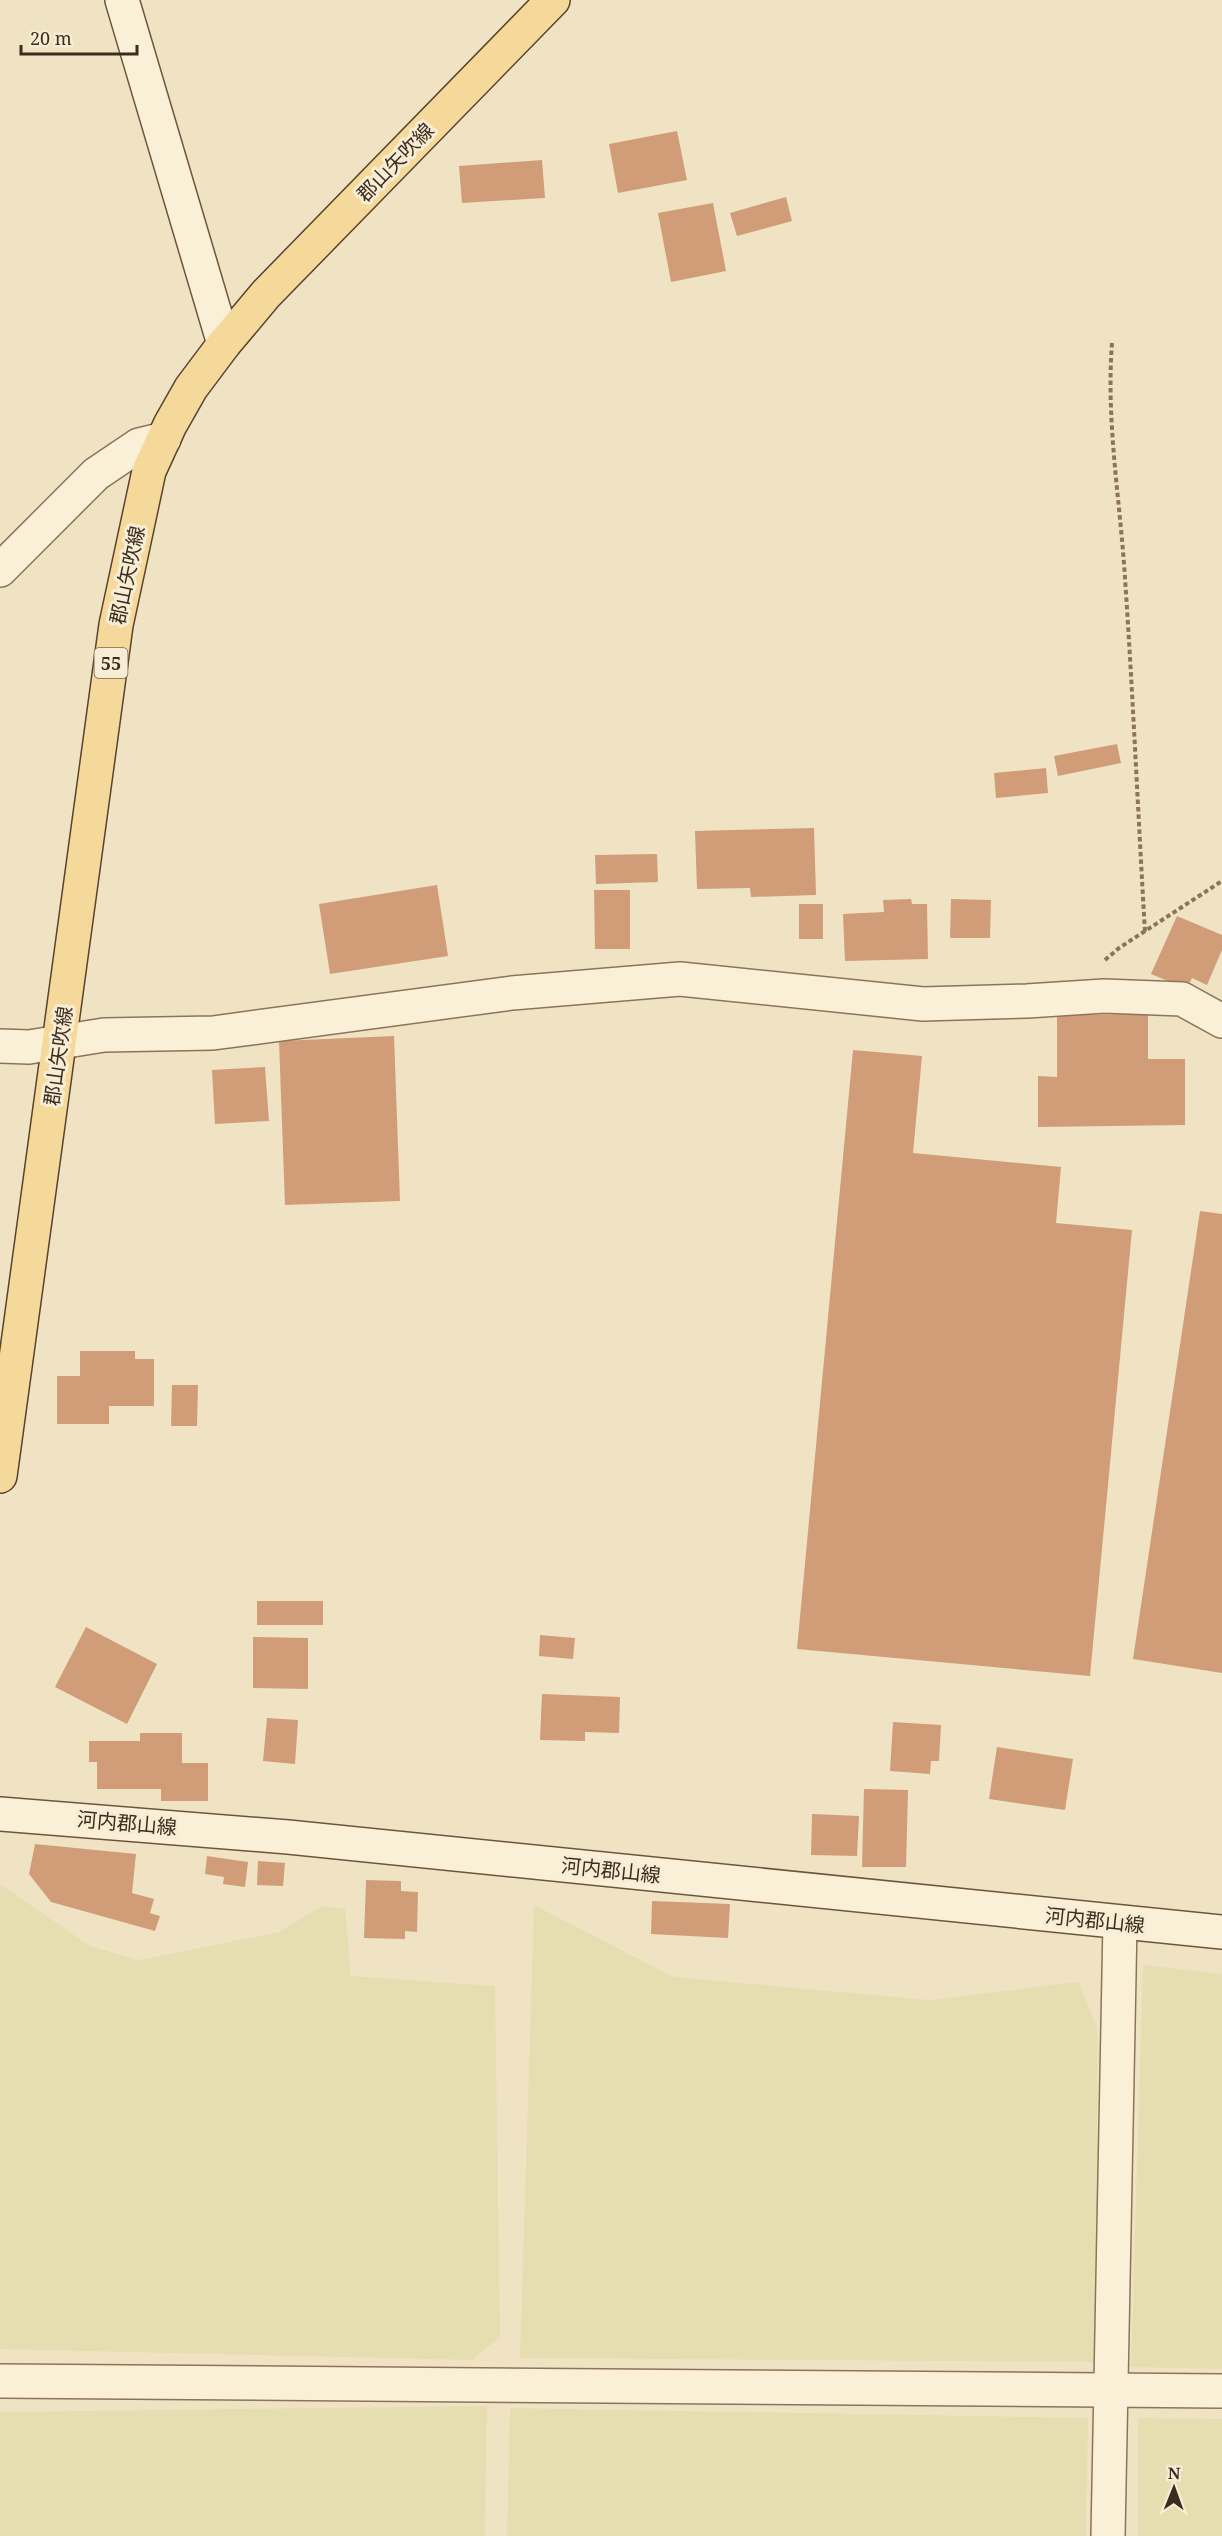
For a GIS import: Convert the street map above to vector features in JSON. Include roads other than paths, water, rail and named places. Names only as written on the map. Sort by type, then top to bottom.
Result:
[{"type":"main road","name":"郡山矢吹線","points":[[0,1476],[116,625],[149,471],[191,387],[266,294],[553,0]]},
{"type":"street","points":[[122,0],[224,344]]},
{"type":"street","points":[[0,570],[96,474],[139,445],[164,439]]},
{"type":"street","points":[[0,1046],[29,1047],[104,1035],[213,1033],[512,993],[680,979],[923,1004],[1115,996],[1182,999],[1222,1021]]},
{"type":"street","name":"河内郡山線","points":[[0,1814],[288,1837],[1222,1932]]},
{"type":"street","points":[[1108,2536],[1120,1923]]},
{"type":"street","points":[[0,2381],[1222,2391]]}]
